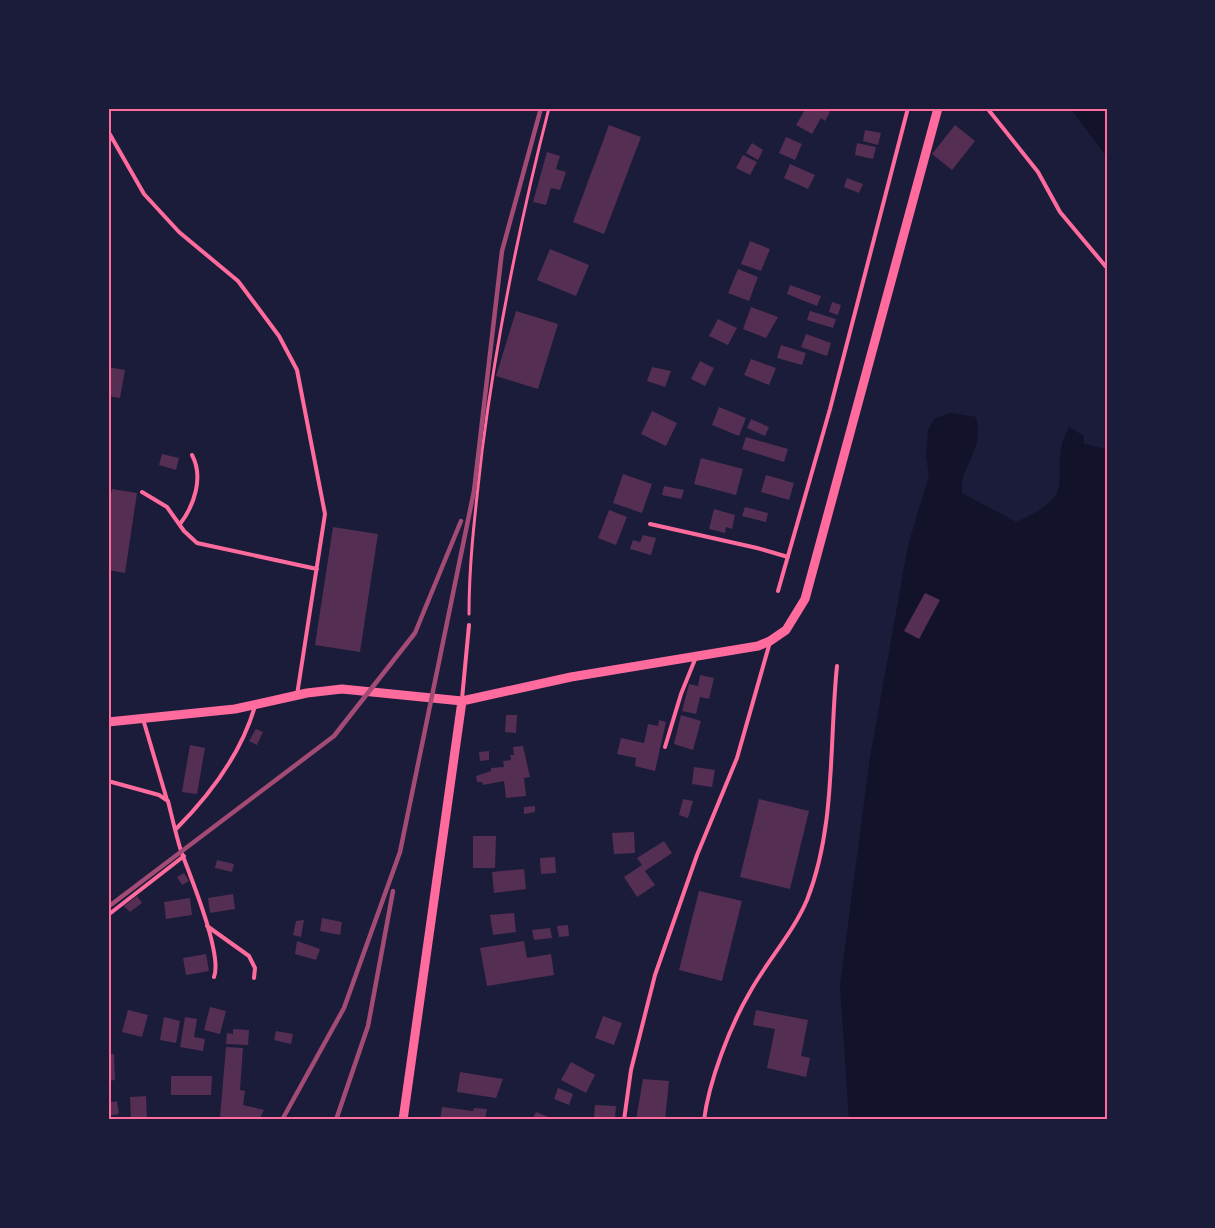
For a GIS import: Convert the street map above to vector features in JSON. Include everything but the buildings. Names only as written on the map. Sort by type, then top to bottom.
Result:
[{"type":"street","points":[[108,722],[255,705],[342,689],[372,690],[462,701],[571,677],[770,641],[786,630],[805,599],[938,108]]},
{"type":"street","points":[[403,1120],[462,701]]},
{"type":"lane","points":[[778,591],[830,409],[908,108]]},
{"type":"lane","points":[[987,108],[1038,172],[1060,212],[1107,268]]},
{"type":"lane","points":[[108,131],[144,194],[179,232],[238,281],[279,336],[297,370],[325,503],[297,696]]},
{"type":"lane","points":[[180,524],[188,514],[196,487],[198,473],[192,455]]},
{"type":"lane","points":[[142,492],[167,507],[197,543],[317,569]]},
{"type":"lane","points":[[650,524],[788,557]]},
{"type":"lane","points":[[462,701],[469,625]]},
{"type":"lane","points":[[624,1120],[631,1070],[655,975],[697,855],[737,758],[770,641]]},
{"type":"lane","points":[[665,747],[681,694],[696,656]]},
{"type":"lane","points":[[704,1120],[716,1074],[740,1011],[802,909],[813,883],[826,829],[837,666]]},
{"type":"lane","points":[[176,829],[199,807],[222,776],[246,732],[255,705]]},
{"type":"lane","points":[[143,719],[206,925],[216,966],[214,977]]},
{"type":"lane","points":[[108,781],[159,795],[168,801]]},
{"type":"lane","points":[[108,915],[184,856]]},
{"type":"lane","points":[[206,925],[249,956],[255,968],[254,978]]},
{"type":"path","points":[[469,625],[469,558],[493,366],[525,202],[549,108]]},
{"type":"shaded area","points":[[1070,108],[1107,108],[1107,157]]},
{"type":"shaded area","points":[[951,413],[976,417],[978,429],[975,449],[964,474],[962,493],[1016,522],[1038,511],[1051,501],[1058,491],[1062,444],[1069,427],[1084,436],[1084,444],[1107,449],[1107,1120],[849,1120],[840,985],[870,757],[908,546],[929,475],[926,455],[928,430],[935,418]]},
{"type":"railway","points":[[282,1120],[344,1008],[400,852],[474,491],[502,251],[541,108]]},
{"type":"railway","points":[[108,907],[334,736],[415,633],[461,521]]},
{"type":"railway","points":[[336,1120],[368,1026],[393,891]]}]
